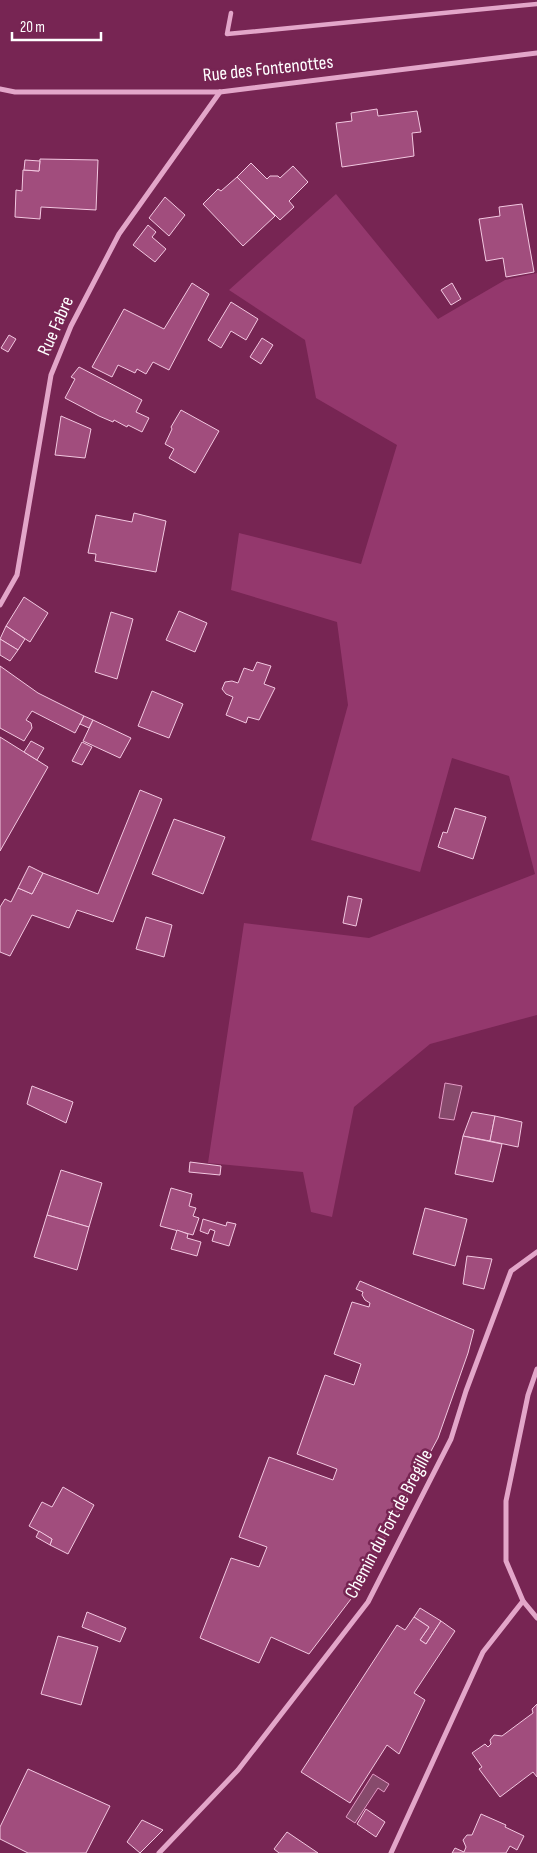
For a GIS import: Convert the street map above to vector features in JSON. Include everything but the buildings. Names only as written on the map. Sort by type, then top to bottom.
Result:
[{"type":"street","points":[[231,13],[227,34],[537,4]]},
{"type":"street","name":"Rue des Fontenottes","points":[[0,89],[15,92],[220,92],[537,53]]},
{"type":"street","name":"Rue Fabre","points":[[0,605],[17,575],[50,375],[71,326],[119,234],[220,92]]},
{"type":"street","name":"Chemin du Fort de Bregille","points":[[160,1853],[238,1770],[368,1602],[451,1439],[466,1391],[511,1271],[537,1252]]},
{"type":"street","points":[[537,1369],[528,1395],[506,1501],[506,1561],[523,1601],[537,1618]]},
{"type":"street","points":[[391,1853],[483,1652],[523,1601]]},
{"type":"shaded area","points":[[336,194],[438,319],[505,280],[537,273],[537,1015],[430,1044],[354,1107],[332,1217],[311,1212],[303,1172],[208,1163],[244,923],[369,938],[535,874],[509,776],[452,758],[420,872],[311,840],[348,705],[337,622],[231,590],[239,533],[361,564],[397,445],[316,398],[305,340],[229,290]]},
{"type":"shaded area","points":[[445,1083],[462,1086],[454,1120],[439,1118]]},
{"type":"shaded area","points":[[373,1774],[389,1784],[384,1792],[378,1788],[355,1823],[346,1817]]}]
